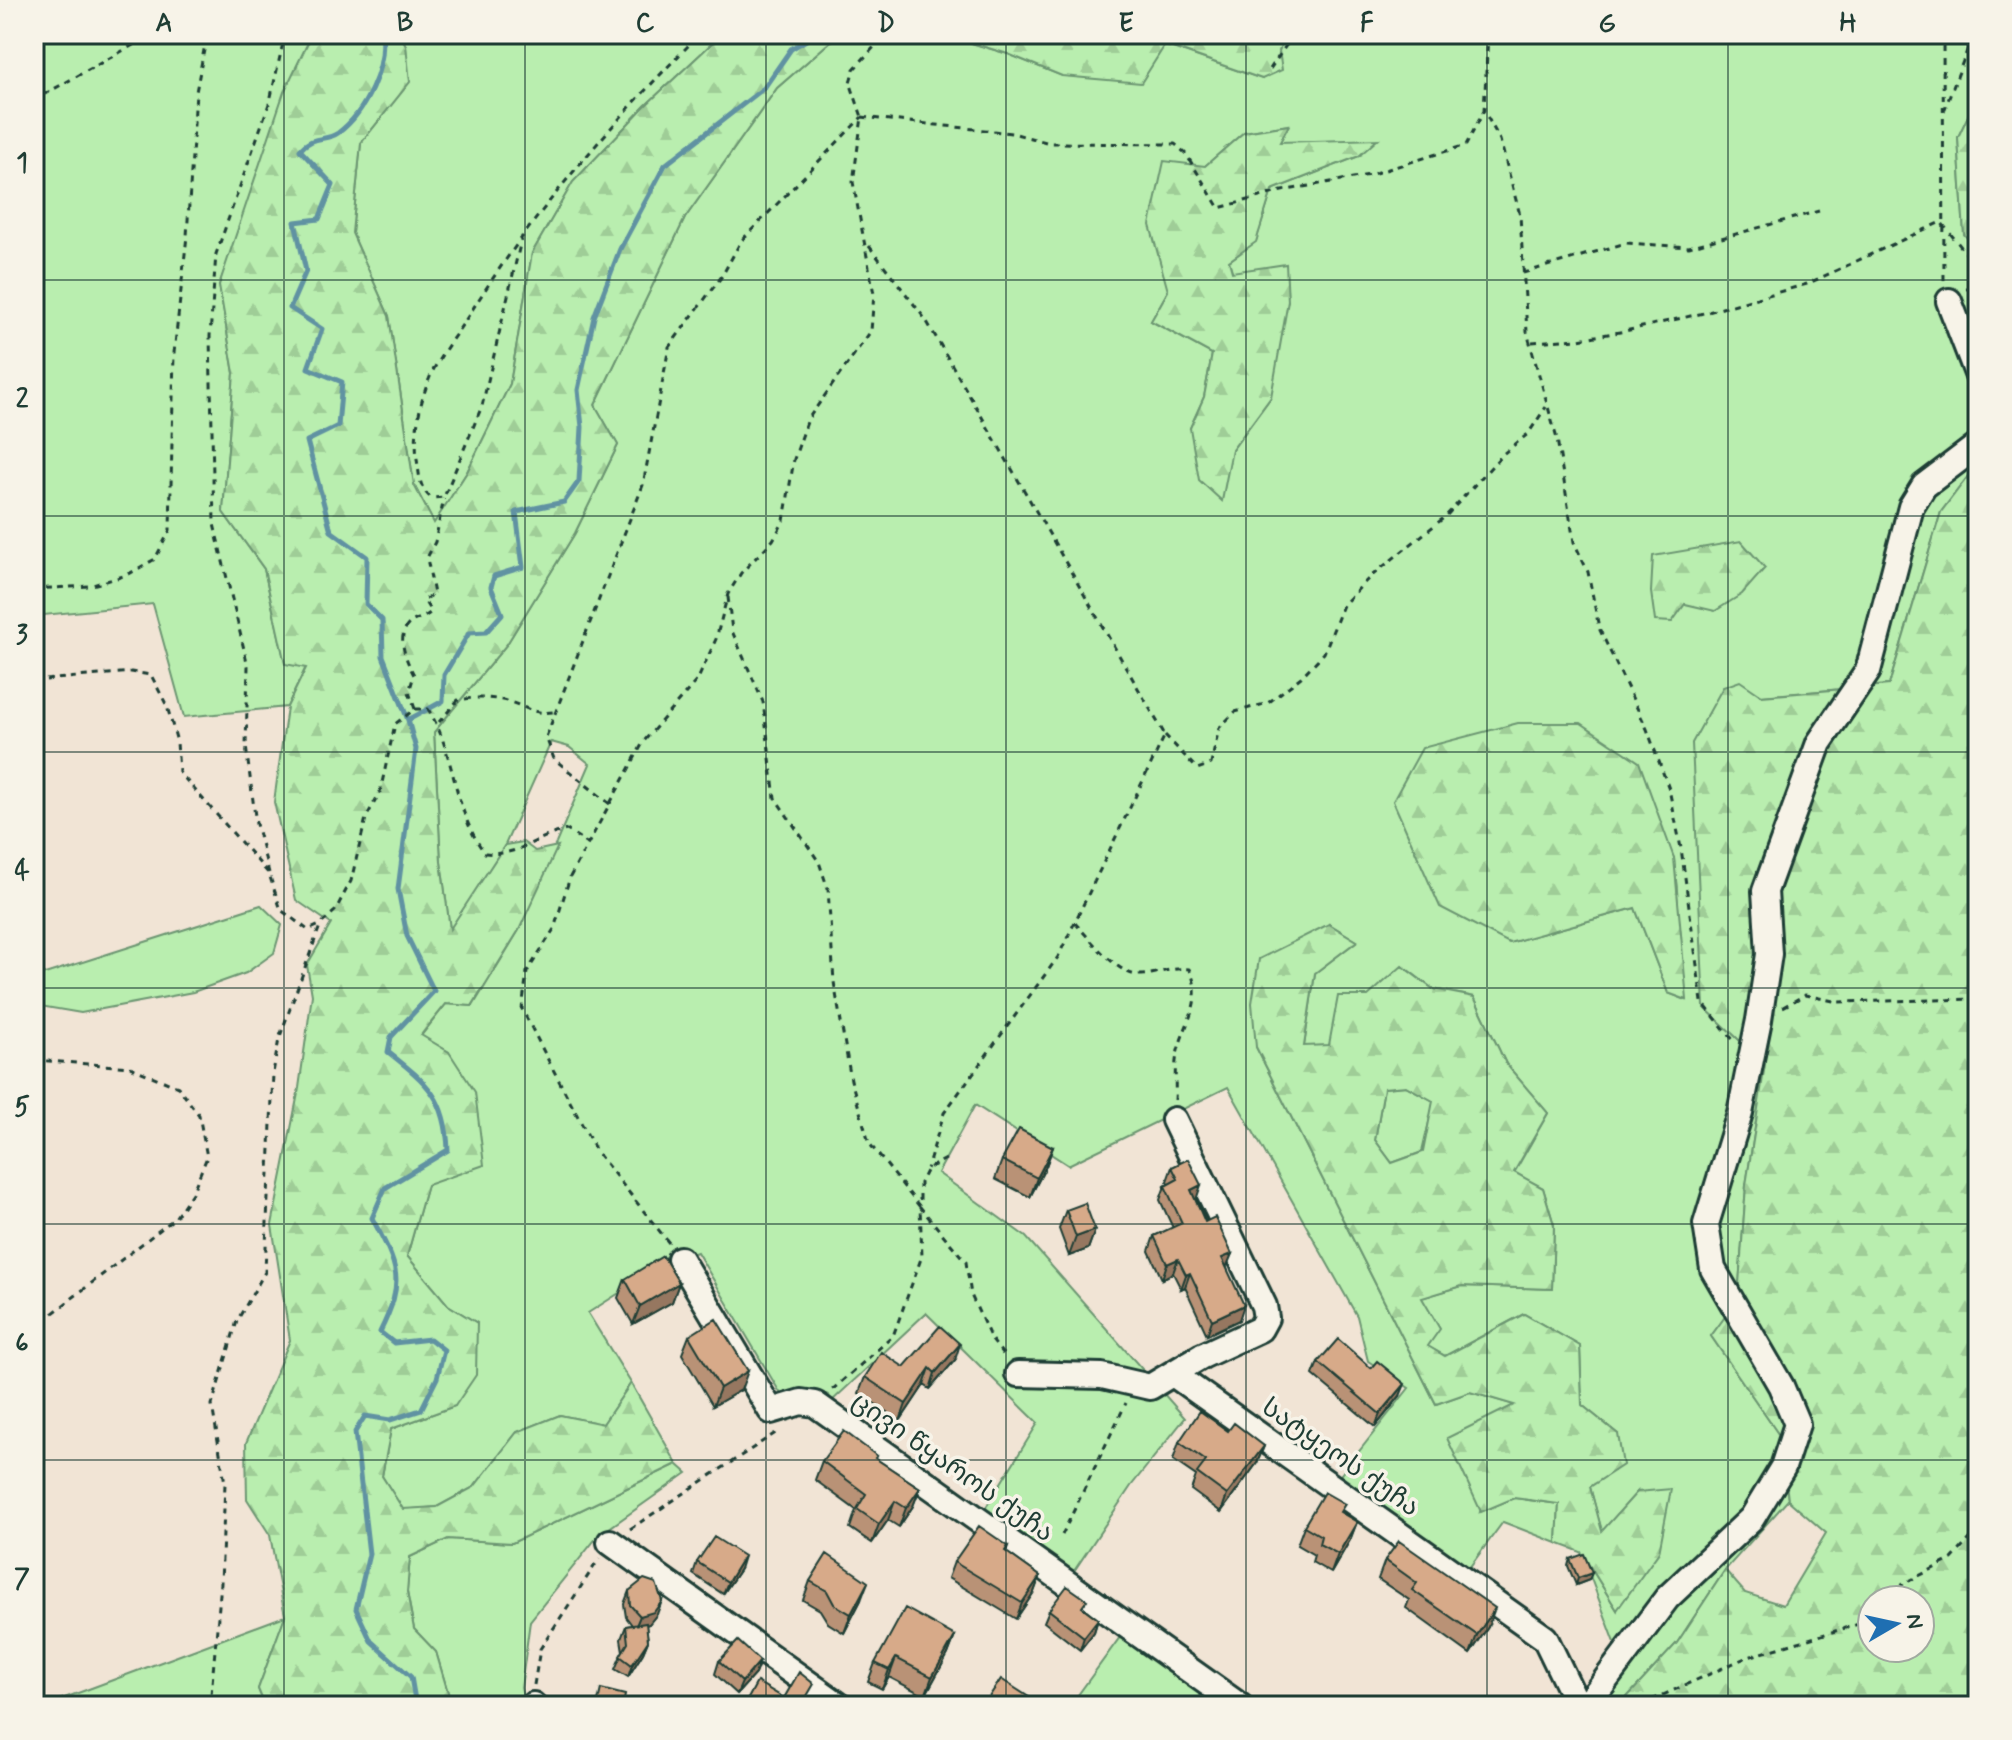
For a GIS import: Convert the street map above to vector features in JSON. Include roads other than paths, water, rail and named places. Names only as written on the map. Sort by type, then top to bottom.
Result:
[{"type":"street","points":[[1949,301],[1978,376]]},
{"type":"street","points":[[1587,1702],[1667,1598],[1752,1518],[1783,1467],[1797,1424],[1781,1386],[1713,1269],[1706,1224],[1740,1113],[1751,1064],[1769,954],[1765,891],[1819,743],[1868,671],[1911,507],[1924,486],[1978,445]]},
{"type":"street","points":[[1018,1374],[1102,1376],[1150,1387],[1260,1329],[1266,1318],[1264,1306],[1174,1120]]},
{"type":"street","name":"ცივი წყაროს ქუჩა","points":[[680,1259],[771,1411],[801,1402],[815,1404],[1240,1706]]},
{"type":"street","name":"სატყეოს ქუჩა","points":[[1173,1374],[1545,1638],[1587,1702]]},
{"type":"street","points":[[610,1542],[840,1706]]},
{"type":"waterway","points":[[382,34],[383,47],[377,75],[357,114],[338,133],[310,142],[300,150],[333,185],[319,219],[295,222],[306,271],[290,308],[322,329],[308,368],[342,382],[338,426],[307,441],[331,531],[367,557],[366,604],[382,620],[383,656],[408,720]]},
{"type":"waterway","points":[[416,1706],[411,1677],[371,1641],[356,1609],[369,1554],[355,1432],[365,1416],[390,1420],[421,1410],[437,1378],[444,1350],[430,1339],[394,1343],[380,1332],[393,1299],[396,1274],[388,1249],[372,1218],[385,1188],[448,1150],[443,1117],[432,1093],[388,1052],[391,1037],[434,991],[407,936],[398,889],[416,749],[408,720],[443,701],[444,675],[469,633],[486,632],[502,614],[491,587],[494,576],[523,567],[516,512],[564,502],[579,481],[582,427],[578,390],[594,317],[620,249],[665,165],[764,88],[791,49],[816,34]]}]
